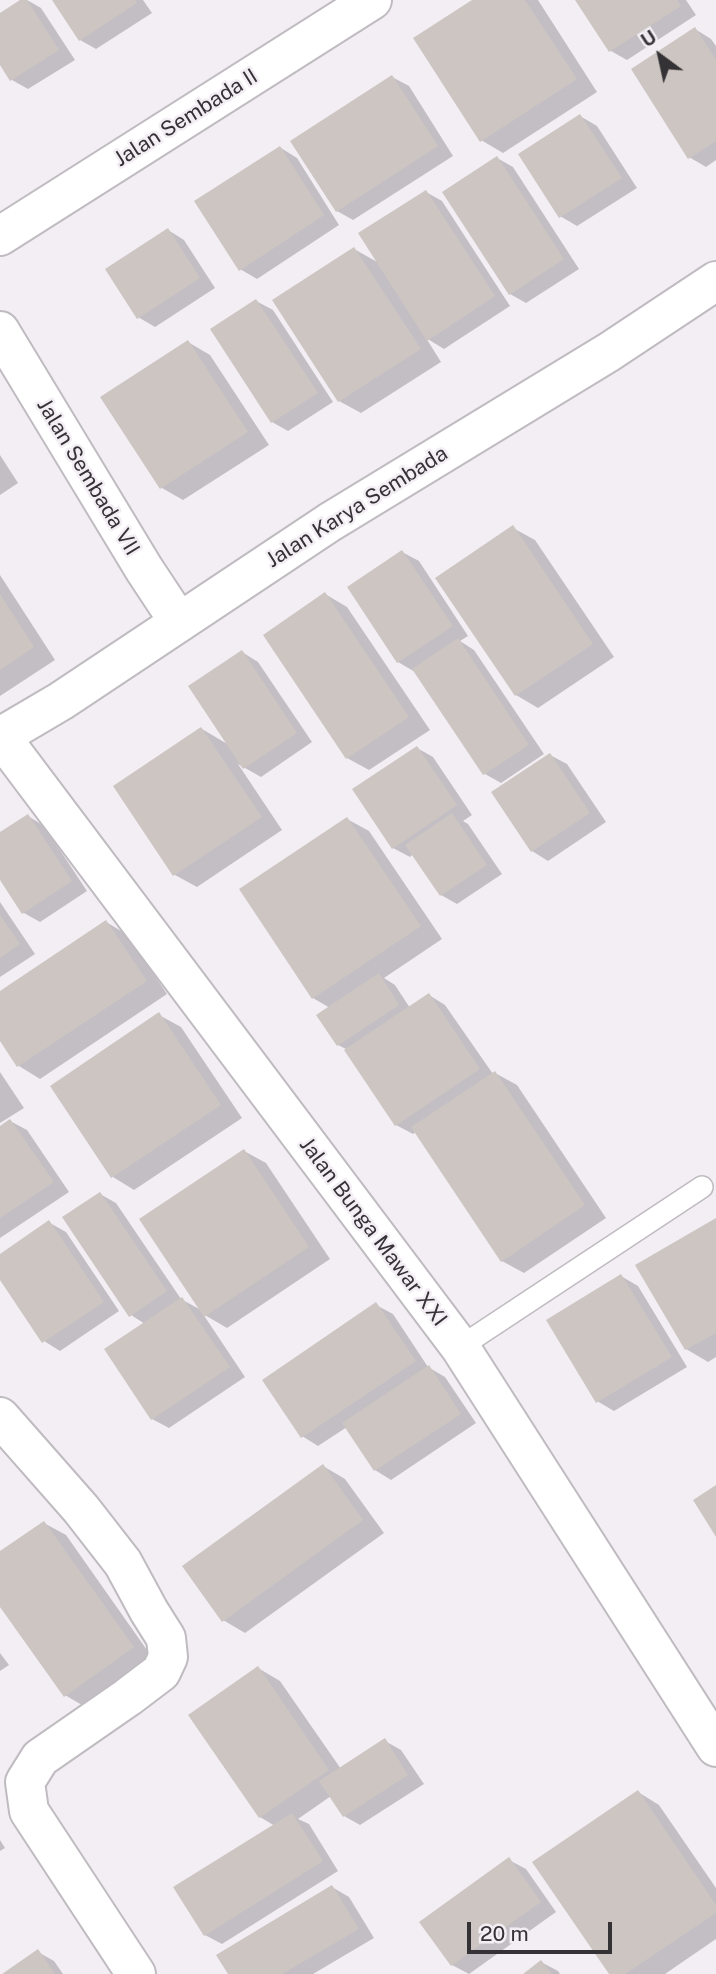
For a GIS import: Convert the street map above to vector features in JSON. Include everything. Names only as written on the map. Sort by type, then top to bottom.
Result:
[{"type":"street","name":"Jalan Sembada II","points":[[0,236],[372,0]]},
{"type":"street","name":"Jalan Karya Sembada","points":[[1,737],[61,701],[330,522],[609,352],[716,281]]},
{"type":"street","name":"Jalan Sembada VII","points":[[0,331],[179,622]]},
{"type":"street","name":"Jalan Bunga Mawar XXI","points":[[1,737],[460,1347],[716,1747]]},
{"type":"street","points":[[3,1425],[81,1509],[123,1563],[166,1638],[168,1657],[161,1672],[40,1758],[24,1782],[29,1811],[136,1974]]},
{"type":"lane","points":[[460,1347],[702,1187]]},
{"type":"building","points":[[20,0],[27,0],[59,50],[10,81],[0,65],[0,13]]},
{"type":"building","points":[[52,0],[135,0],[137,3],[79,41]]},
{"type":"building","points":[[472,0],[525,0],[577,79],[480,142],[413,38]]},
{"type":"building","points":[[575,0],[677,0],[681,6],[609,52]]},
{"type":"building","points":[[695,27],[716,60],[716,141],[688,159],[631,69]]},
{"type":"building","points":[[392,75],[438,146],[336,212],[290,141]]},
{"type":"building","points":[[580,114],[622,178],[559,218],[518,154]]},
{"type":"building","points":[[280,146],[324,215],[239,271],[194,201]]},
{"type":"building","points":[[497,156],[564,259],[509,295],[442,192]]},
{"type":"building","points":[[426,190],[495,296],[427,341],[358,233]]},
{"type":"building","points":[[168,228],[200,278],[137,319],[105,269]]},
{"type":"building","points":[[354,247],[421,349],[338,402],[272,300]]},
{"type":"building","points":[[256,299],[318,393],[271,423],[210,329]]},
{"type":"building","points":[[188,340],[248,432],[160,489],[100,397]]},
{"type":"building","points":[[513,525],[593,644],[515,696],[435,578]]},
{"type":"building","points":[[402,550],[453,626],[397,663],[347,587]]},
{"type":"building","points":[[325,592],[409,717],[346,759],[263,635]]},
{"type":"building","points":[[0,594],[34,647],[0,670]]},
{"type":"building","points":[[458,638],[529,745],[483,775],[412,669]]},
{"type":"building","points":[[242,650],[297,733],[243,769],[188,686]]},
{"type":"building","points":[[201,727],[262,817],[173,876],[113,786]]},
{"type":"building","points":[[417,746],[457,805],[392,849],[352,789]]},
{"type":"building","points":[[550,753],[590,813],[531,852],[491,792]]},
{"type":"building","points":[[452,813],[487,865],[440,896],[405,845]]},
{"type":"building","points":[[28,814],[72,881],[22,914],[0,880],[0,832]]},
{"type":"building","points":[[347,817],[421,926],[312,999],[239,889]]},
{"type":"building","points":[[0,915],[20,944],[0,958]]},
{"type":"building","points":[[106,920],[147,981],[17,1067],[0,1041],[0,991]]},
{"type":"building","points":[[379,973],[399,1005],[337,1046],[316,1015]]},
{"type":"building","points":[[429,993],[480,1069],[395,1126],[344,1050]]},
{"type":"building","points":[[159,1012],[221,1105],[111,1178],[50,1086]]},
{"type":"building","points":[[495,1071],[585,1205],[501,1262],[411,1127]]},
{"type":"building","points":[[10,1119],[54,1182],[0,1218],[0,1126]]},
{"type":"building","points":[[244,1149],[309,1247],[204,1317],[139,1219]]},
{"type":"building","points":[[100,1192],[167,1291],[129,1317],[62,1217]]},
{"type":"building","points":[[716,1218],[716,1333],[685,1350],[635,1265]]},
{"type":"building","points":[[49,1220],[104,1302],[42,1343],[0,1280],[0,1254]]},
{"type":"building","points":[[621,1274],[672,1357],[596,1403],[546,1320]]},
{"type":"building","points":[[182,1297],[230,1367],[151,1420],[104,1349]]},
{"type":"building","points":[[376,1302],[416,1361],[301,1438],[262,1380]]},
{"type":"building","points":[[429,1365],[461,1414],[374,1471],[342,1423]]},
{"type":"building","points":[[323,1464],[363,1520],[222,1622],[182,1566]]},
{"type":"building","points":[[716,1485],[716,1537],[693,1500]]},
{"type":"building","points":[[44,1521],[134,1647],[64,1697],[0,1607],[0,1551]]},
{"type":"building","points":[[258,1666],[329,1770],[259,1818],[188,1715]]},
{"type":"building","points":[[385,1738],[408,1775],[343,1817],[319,1781]]},
{"type":"building","points":[[638,1790],[716,1905],[716,1913],[625,1974],[609,1974],[532,1862]]},
{"type":"building","points":[[292,1813],[323,1861],[204,1936],[173,1887]]},
{"type":"building","points":[[509,1857],[541,1902],[451,1966],[419,1922]]},
{"type":"building","points":[[332,1885],[359,1929],[282,1974],[228,1974],[216,1955]]},
{"type":"building","points":[[38,1949],[55,1974],[2,1974]]},
{"type":"building","points":[[541,1960],[552,1974],[523,1974]]}]
